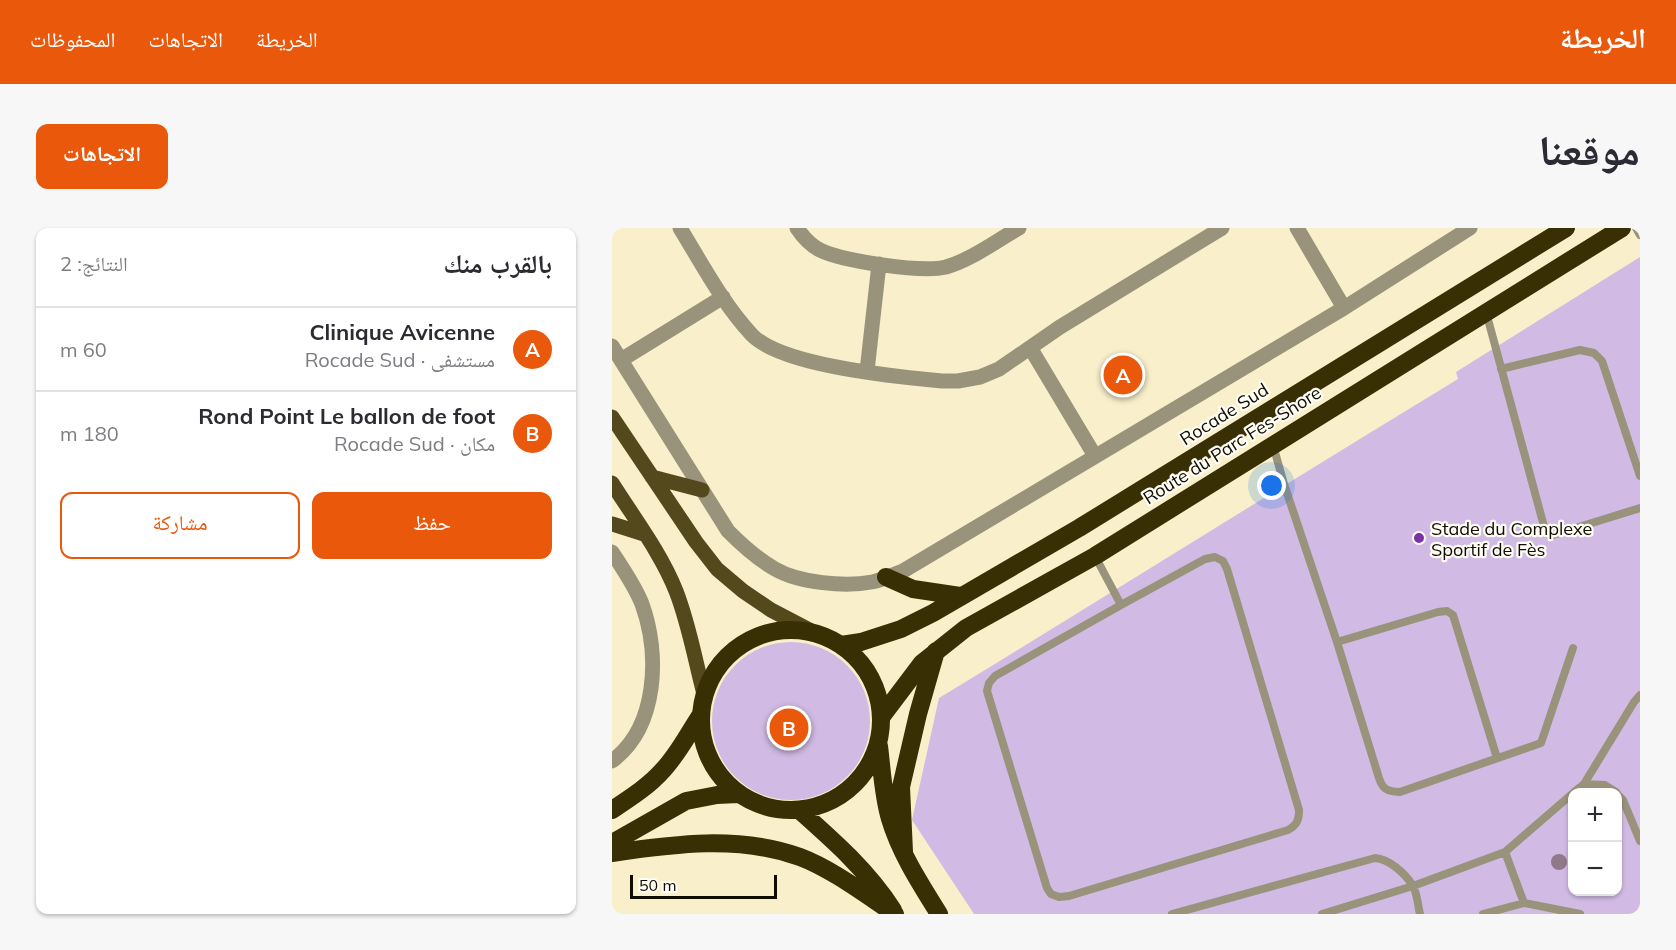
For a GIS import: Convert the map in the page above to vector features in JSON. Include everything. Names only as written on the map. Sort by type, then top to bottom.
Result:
[{"type":"highway","name":"Rocade Sud","points":[[841,645],[861,642],[901,630],[1079,528],[1566,228]]},
{"type":"highway","name":"Route du Parc Fes-Shore","points":[[882,716],[922,663],[966,628],[1095,556],[1622,228]]},
{"type":"highway","points":[[886,577],[913,589],[960,596]]},
{"type":"highway","points":[[879,743],[870,764],[857,782],[840,796],[820,805],[799,810],[778,810],[757,804],[738,794],[724,782],[714,768],[701,734],[700,716],[704,694],[716,669],[735,649],[760,635],[787,630],[815,633],[841,645],[862,664],[876,688],[882,716],[879,743],[886,801],[891,821],[904,852],[939,914]]},
{"type":"highway","points":[[904,852],[902,787],[918,714],[936,650]]},
{"type":"highway","points":[[612,810],[637,793],[661,772],[700,716]]},
{"type":"highway","points":[[612,843],[686,801],[738,794]]},
{"type":"highway","points":[[799,810],[837,844],[878,886],[896,914]]},
{"type":"highway","points":[[612,853],[670,844],[710,843],[776,851],[800,857],[818,865],[896,914]]},
{"type":"main road","points":[[612,417],[696,542],[717,569],[771,610],[815,633]]},
{"type":"main road","points":[[652,477],[702,490]]},
{"type":"main road","points":[[612,483],[676,590],[704,694]]},
{"type":"main road","points":[[612,524],[644,534]]},
{"type":"street","points":[[680,228],[723,297],[753,336],[765,345],[810,362],[921,379],[958,381],[980,377],[999,369],[1060,327],[1221,228]]},
{"type":"street","points":[[797,228],[812,246],[821,251],[879,264],[921,269],[949,266],[1019,228]]},
{"type":"street","points":[[1297,228],[1344,308]]},
{"type":"street","points":[[612,346],[728,531],[747,550],[778,571],[815,582],[840,584],[872,582],[903,571],[1344,308],[1470,228]]},
{"type":"street","points":[[867,371],[879,264]]},
{"type":"street","points":[[621,360],[723,297]]},
{"type":"street","points":[[1030,349],[1095,456]]},
{"type":"street","points":[[612,552],[641,602],[648,625],[652,675],[648,706],[638,730],[629,745],[612,761]]},
{"type":"lane","points":[[1636,228],[1640,235]]},
{"type":"lane","points":[[1486,312],[1545,530],[1550,536],[1640,508]]},
{"type":"lane","points":[[1501,369],[1580,350],[1594,352],[1602,361],[1640,476]]},
{"type":"lane","points":[[1273,445],[1382,787],[1388,791],[1400,792],[1541,743],[1573,648]]},
{"type":"lane","points":[[1095,556],[1121,605]]},
{"type":"lane","points":[[1215,557],[1223,561],[1299,810],[1299,819],[1295,826],[1288,830],[1069,896],[1059,897],[1051,894],[1047,888],[987,691],[994,676],[1121,605],[1205,559],[1215,557]]},
{"type":"lane","points":[[1337,642],[1438,612],[1447,611],[1453,615],[1497,758]]},
{"type":"lane","points":[[1579,788],[1584,784],[1640,695]]},
{"type":"lane","points":[[1584,784],[1605,785],[1610,788]]},
{"type":"lane","points":[[1322,914],[1413,886],[1505,852],[1568,797]]},
{"type":"lane","points":[[1622,799],[1640,841]]},
{"type":"lane","points":[[1505,852],[1524,903]]},
{"type":"lane","points":[[1172,914],[1375,858],[1384,859],[1392,864],[1413,886],[1420,914]]},
{"type":"lane","points":[[1484,914],[1524,903],[1580,914]]},
{"type":"shaded area","name":"Stade du Complexe Sportif de Fès","points":[[1640,257],[1640,914],[974,914],[912,820],[939,698],[1458,379],[1456,372]]},
{"type":"shaded area","points":[[791,642],[806,643],[821,648],[835,655],[847,665],[857,677],[864,691],[869,706],[869,736],[864,751],[857,765],[847,777],[835,787],[821,794],[806,799],[791,800],[776,799],[761,794],[747,787],[735,777],[725,765],[718,751],[713,736],[712,721],[713,706],[718,691],[725,677],[735,665],[747,655],[761,648],[776,643]]},
{"type":"place","name":"Clinique Avicenne","points":[[1123,375]]},
{"type":"place","name":"Stade du Complexe Sportif de Fès","points":[[1419,538]]},
{"type":"place","name":"Rond Point Le ballon de foot","points":[[789,728]]}]
